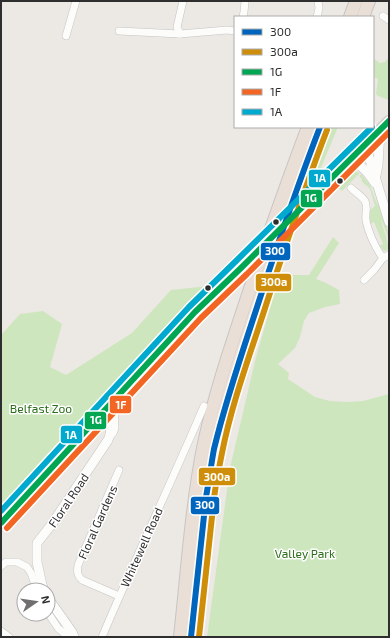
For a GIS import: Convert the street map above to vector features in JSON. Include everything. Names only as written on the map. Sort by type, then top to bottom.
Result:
[{"type":"highway","points":[[350,16],[356,1]]},
{"type":"highway","points":[[363,16],[369,1]]},
{"type":"highway","points":[[180,637],[197,479],[212,411],[269,233],[308,128]]},
{"type":"highway","points":[[191,637],[214,451],[237,365],[293,200],[320,128]]},
{"type":"main road","points":[[1,523],[195,312],[389,121]]},
{"type":"street","points":[[66,36],[76,1]]},
{"type":"street","points":[[180,34],[177,27],[183,1]]},
{"type":"street","points":[[317,16],[319,8],[318,1]]},
{"type":"street","points":[[243,16],[245,2]]},
{"type":"street","points":[[119,31],[180,34],[227,30],[234,31]]},
{"type":"street","points":[[376,177],[380,131]]},
{"type":"street","points":[[363,147],[369,157],[376,177],[389,222]]},
{"type":"street","points":[[349,161],[362,167],[379,187]]},
{"type":"street","points":[[351,188],[365,202],[368,227],[377,249],[386,256],[364,280]]},
{"type":"street","points":[[111,434],[114,428],[113,401]]},
{"type":"street","name":"Whitewell Road","points":[[102,637],[204,406]]},
{"type":"street","points":[[100,415],[109,425],[111,434]]},
{"type":"street","name":"Floral Road","points":[[41,582],[37,562],[37,544],[52,524],[111,434]]},
{"type":"street","points":[[182,458],[189,462]]},
{"type":"street","name":"Floral Gardens","points":[[119,596],[82,580],[78,576],[77,572],[78,565],[120,470]]},
{"type":"street","points":[[1,566],[6,562],[17,562],[27,567],[34,582]]},
{"type":"street","points":[[57,618],[58,628],[67,637]]},
{"type":"street","points":[[57,618],[74,637]]},
{"type":"street","points":[[1,632],[9,637]]},
{"type":"green space","points":[[389,57],[389,100],[376,94],[378,79],[374,77],[374,59],[380,63],[385,62]]},
{"type":"green space","points":[[328,128],[338,128],[312,189],[300,199]]},
{"type":"green space","points":[[357,166],[372,182],[389,234],[389,240],[381,220],[388,244],[388,249],[385,251],[379,246],[383,244],[374,222],[370,224],[369,211],[375,206],[370,189],[364,184],[359,176],[361,174],[370,185],[378,207],[376,196],[365,175],[355,169]]},
{"type":"green space","points":[[349,171],[360,173],[342,191],[334,184],[338,181],[339,183],[342,180],[340,178]]},
{"type":"green space","name":"Valley Park","points":[[333,237],[339,243],[316,279],[339,290],[340,304],[325,307],[309,313],[304,321],[300,337],[295,348],[278,364],[289,373],[288,379],[315,397],[330,401],[347,402],[363,401],[389,394],[389,637],[207,637],[230,468],[255,361],[279,277],[283,275],[309,275]]},
{"type":"green space","name":"Belfast Zoo","points":[[208,286],[106,399],[1,509],[1,335],[20,314],[43,311],[62,324],[50,367],[66,375],[132,333],[171,290]]},
{"type":"transit line","name":"1G","points":[[1,523],[195,312],[389,121]]},
{"type":"transit line","name":"300","points":[[191,637],[206,497],[214,449],[235,375],[273,257],[320,128]]},
{"type":"transit line","name":"1A","points":[[1,511],[189,307],[371,128]]},
{"type":"transit line","name":"300a","points":[[199,637],[214,498],[226,434],[242,377],[281,259],[327,130]]},
{"type":"transit line","name":"1F","points":[[7,528],[201,318],[389,132]]}]
